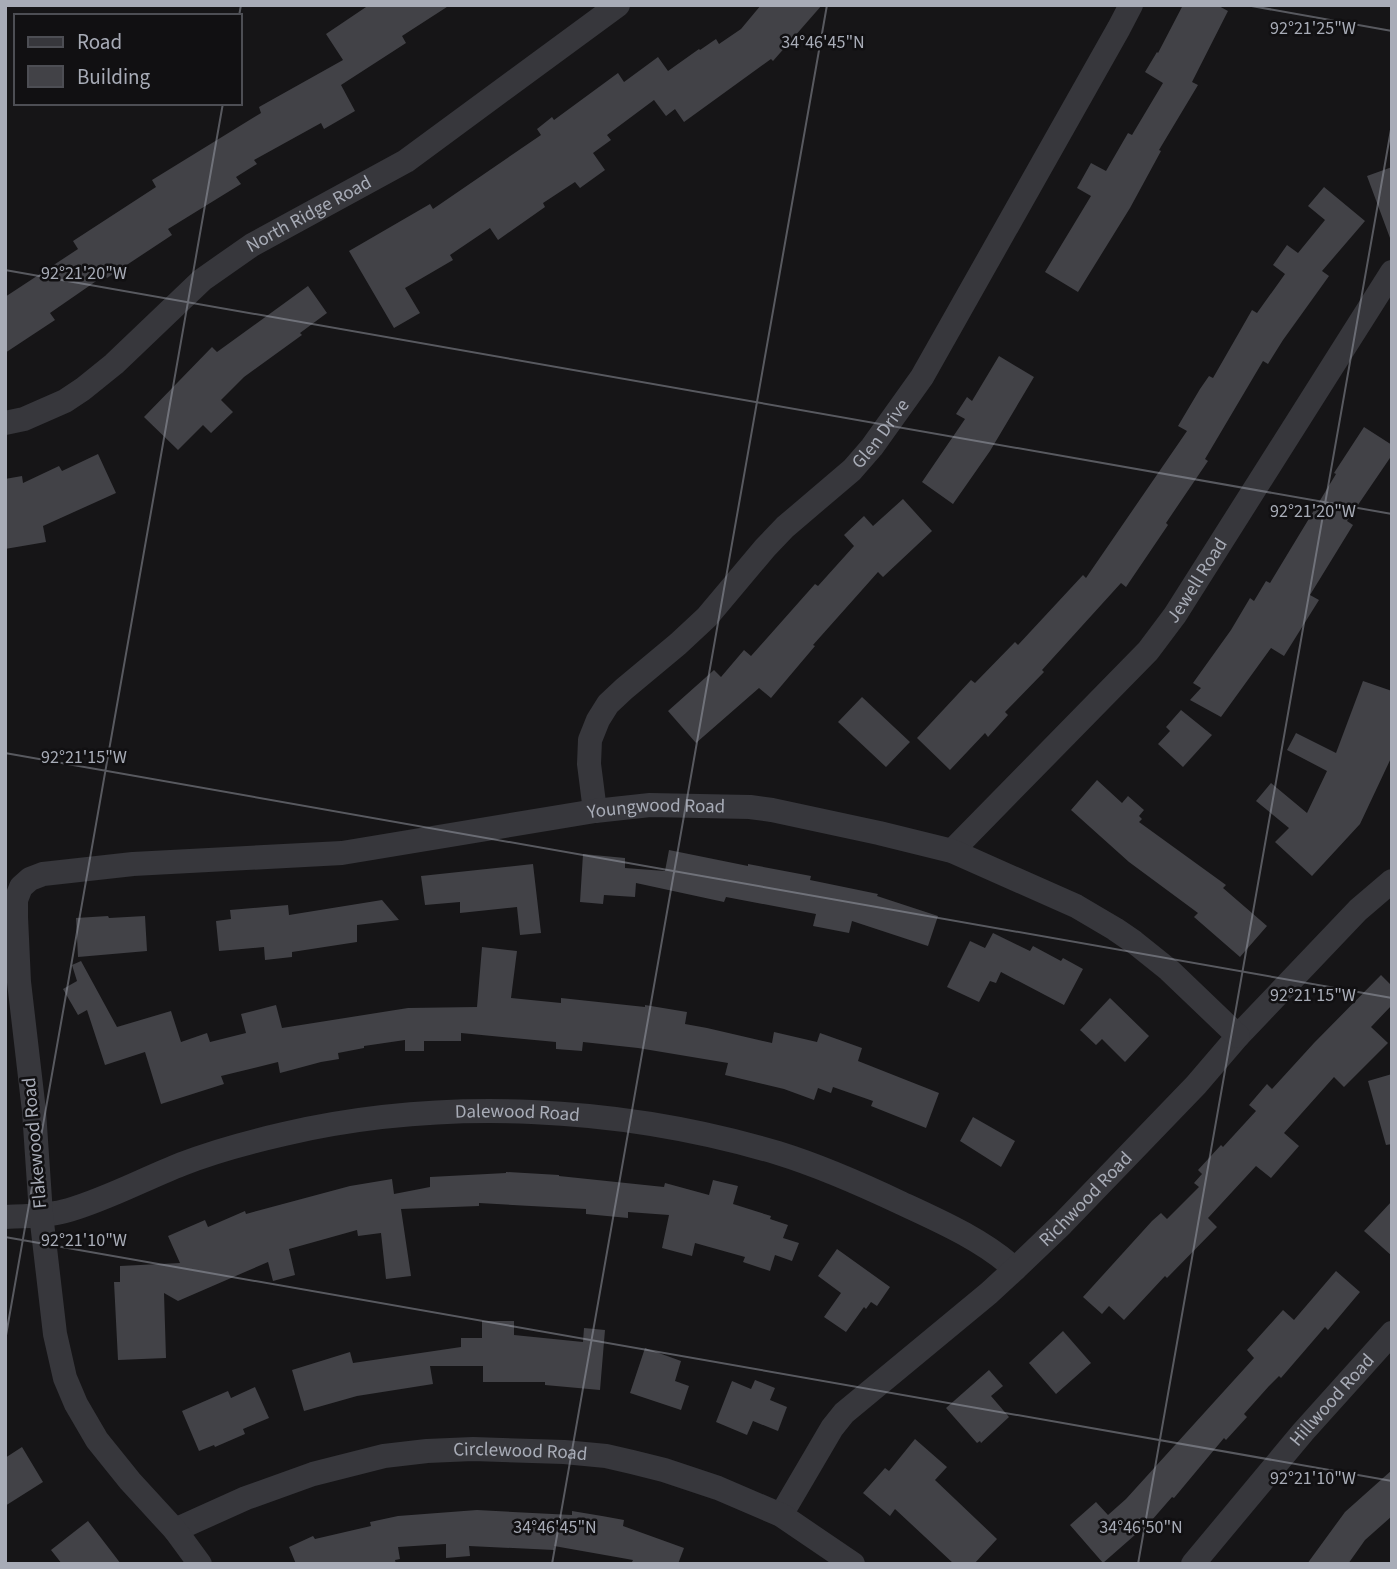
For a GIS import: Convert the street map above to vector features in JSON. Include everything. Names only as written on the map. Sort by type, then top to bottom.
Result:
[{"type":"street","name":"North Ridge Road","points":[[5,423],[24,419],[83,389],[114,364],[212,273],[252,245],[406,161],[618,5]]},
{"type":"street","name":"Glen Drive","points":[[595,811],[589,764],[590,740],[608,704],[707,617],[785,527],[852,470],[872,447],[922,377],[1130,5]]},
{"type":"street","name":"Jewell Road","points":[[952,851],[1148,650],[1175,615],[1392,272]]},
{"type":"street","name":"Youngwood Road","points":[[21,887],[43,873],[133,864],[342,853],[595,811],[650,805],[761,808],[952,851],[1076,906],[1115,929],[1169,970],[1238,1036]]},
{"type":"street","name":"Richwood Road","points":[[781,1515],[828,1434],[844,1413],[989,1293],[1062,1224],[1196,1085],[1238,1036],[1358,910],[1392,881]]},
{"type":"street","name":"Flakewood Road","points":[[21,887],[16,901],[19,982],[34,1111],[41,1214],[55,1334],[65,1378],[76,1404],[97,1440],[175,1530],[200,1564]]},
{"type":"street","name":"Dalewood Road","points":[[5,1217],[67,1210],[234,1146],[343,1121],[424,1113],[489,1111],[595,1117],[659,1126],[704,1134],[777,1153],[843,1177],[926,1215],[997,1254],[1015,1269]]},
{"type":"street","name":"Hillwood Road","points":[[1194,1564],[1304,1432],[1392,1333]]},
{"type":"street","name":"Circlewood Road","points":[[175,1530],[246,1498],[313,1474],[384,1456],[473,1449],[564,1452],[620,1459],[707,1484],[781,1515],[853,1564]]},
{"type":"building","points":[[369,5],[450,5],[402,36],[406,43],[341,85],[355,111],[324,129],[321,123],[254,160],[257,164],[236,177],[241,184],[168,229],[172,235],[107,278],[105,275],[50,313],[55,320],[5,353],[5,297],[78,249],[73,241],[156,187],[152,180],[261,113],[259,107],[343,60],[326,34]]},
{"type":"building","points":[[761,5],[822,5],[773,61],[771,59],[684,122],[675,109],[666,116],[654,100],[607,135],[611,140],[593,153],[605,170],[580,188],[575,182],[543,203],[545,207],[498,240],[490,228],[450,255],[453,260],[405,288],[420,313],[394,328],[349,251],[430,204],[433,209],[541,135],[537,129],[552,117],[554,120],[618,73],[624,82],[658,57],[668,71],[716,39],[719,44],[741,29]]},
{"type":"building","points":[[1183,5],[1217,5],[1228,11],[1192,82],[1198,85],[1159,150],[1161,151],[1130,208],[1078,292],[1045,272],[1091,196],[1077,188],[1091,163],[1106,171],[1128,133],[1132,135],[1163,83],[1145,72]]},
{"type":"building","points":[[1392,167],[1392,238],[1390,238],[1367,176]]},
{"type":"building","points":[[1324,187],[1365,221],[1322,271],[1329,276],[1268,364],[1263,361],[1205,459],[1208,461],[1126,587],[1121,583],[1042,670],[1044,672],[1005,712],[1008,715],[988,737],[985,733],[950,770],[917,738],[971,680],[975,683],[1015,642],[1018,645],[1083,575],[1086,578],[1187,431],[1178,426],[1200,389],[1209,376],[1213,378],[1252,310],[1257,313],[1285,274],[1273,265],[1287,245],[1298,253],[1325,220],[1308,206]]},
{"type":"building","points":[[308,286],[327,313],[300,333],[302,335],[244,377],[221,400],[233,412],[211,433],[203,425],[178,450],[144,417],[212,347],[217,352]]},
{"type":"building","points":[[999,356],[1034,377],[990,451],[953,504],[922,482],[965,419],[956,414],[967,397],[972,401]]},
{"type":"building","points":[[1364,427],[1392,445],[1392,455],[1347,521],[1353,525],[1310,595],[1319,600],[1284,656],[1271,648],[1221,717],[1190,700],[1201,688],[1193,683],[1250,598],[1254,601],[1266,581],[1270,583]]},
{"type":"building","points":[[98,454],[116,493],[43,526],[46,542],[5,549],[5,479],[22,476],[23,483],[59,466],[62,471]]},
{"type":"building","points":[[903,499],[932,531],[883,577],[878,572],[813,645],[815,646],[771,698],[759,688],[696,743],[668,711],[714,670],[721,677],[744,650],[751,656],[815,584],[818,586],[854,546],[844,535],[864,516],[873,526]]},
{"type":"building","points":[[1363,681],[1392,691],[1392,756],[1360,824],[1312,876],[1275,842],[1289,828],[1256,801],[1271,783],[1307,813],[1327,771],[1287,750],[1296,733],[1336,753]]},
{"type":"building","points":[[862,697],[910,742],[886,767],[838,722]]},
{"type":"building","points":[[1181,710],[1212,735],[1183,767],[1158,744],[1170,731],[1166,727]]},
{"type":"building","points":[[1097,780],[1122,803],[1128,796],[1144,810],[1139,816],[1142,819],[1139,822],[1226,885],[1223,888],[1267,926],[1240,957],[1194,917],[1198,913],[1129,862],[1071,810]]},
{"type":"building","points":[[669,850],[811,876],[810,880],[878,894],[877,896],[938,916],[928,946],[852,921],[849,933],[813,926],[816,914],[726,897],[724,902],[636,883],[635,897],[604,895],[603,904],[580,902],[583,854],[625,858],[625,868],[665,871]]},
{"type":"building","points":[[533,864],[541,933],[520,935],[517,907],[460,913],[460,902],[425,905],[421,876]]},
{"type":"building","points":[[382,900],[399,920],[357,925],[357,942],[292,952],[292,957],[265,960],[264,947],[219,951],[216,921],[231,919],[230,910],[288,905],[289,915]]},
{"type":"building","points":[[145,916],[147,951],[78,957],[76,918]]},
{"type":"building","points":[[993,933],[1030,951],[1033,946],[1083,969],[1064,1005],[1001,972],[996,983],[990,981],[979,1002],[947,987],[970,941],[985,948]]},
{"type":"building","points":[[482,947],[517,951],[511,998],[561,1003],[561,998],[645,1005],[687,1012],[685,1024],[772,1043],[774,1032],[817,1042],[820,1033],[862,1048],[858,1061],[939,1093],[926,1128],[871,1106],[873,1101],[833,1087],[831,1093],[818,1088],[814,1100],[784,1089],[725,1075],[728,1063],[583,1042],[582,1051],[556,1049],[556,1042],[461,1033],[461,1041],[424,1041],[424,1051],[405,1051],[405,1040],[364,1046],[338,1053],[339,1059],[280,1073],[278,1062],[221,1076],[224,1084],[161,1104],[145,1052],[105,1065],[87,1010],[78,1015],[63,989],[77,981],[72,965],[81,961],[117,1027],[171,1011],[181,1042],[207,1033],[210,1042],[246,1033],[241,1014],[276,1005],[282,1028],[408,1008],[477,1007]]},
{"type":"building","points":[[1381,975],[1392,986],[1392,1005],[1371,1027],[1388,1043],[1344,1087],[1334,1077],[1284,1133],[1299,1146],[1271,1178],[1256,1166],[1208,1218],[1217,1227],[1167,1278],[1165,1276],[1124,1320],[1109,1306],[1102,1314],[1083,1297],[1152,1221],[1161,1213],[1167,1219],[1199,1187],[1194,1183],[1202,1174],[1198,1170],[1256,1111],[1249,1105],[1267,1084],[1272,1089]]},
{"type":"building","points":[[1110,998],[1149,1036],[1125,1062],[1102,1039],[1096,1045],[1080,1030]]},
{"type":"building","points":[[1392,1074],[1392,1144],[1386,1145],[1368,1081]]},
{"type":"building","points":[[973,1117],[1015,1141],[1001,1167],[960,1141]]},
{"type":"building","points":[[506,1172],[664,1187],[665,1183],[709,1195],[713,1180],[738,1186],[733,1204],[771,1216],[770,1219],[788,1225],[783,1238],[799,1243],[792,1261],[775,1255],[770,1271],[743,1262],[745,1257],[695,1243],[692,1256],[662,1248],[669,1215],[628,1212],[628,1218],[586,1214],[586,1209],[479,1203],[479,1206],[401,1209],[411,1276],[386,1279],[381,1233],[358,1236],[357,1230],[289,1249],[295,1275],[273,1281],[268,1262],[178,1301],[164,1293],[166,1358],[118,1360],[114,1282],[120,1282],[120,1266],[180,1263],[168,1236],[205,1220],[208,1227],[245,1211],[246,1214],[350,1186],[392,1179],[394,1194],[430,1187],[430,1177]]},
{"type":"building","points":[[1392,1201],[1392,1256],[1364,1231]]},
{"type":"building","points":[[837,1249],[890,1287],[877,1306],[871,1302],[866,1309],[864,1307],[846,1332],[824,1317],[841,1293],[818,1276]]},
{"type":"building","points":[[1336,1271],[1360,1292],[1328,1330],[1325,1327],[1281,1378],[1279,1376],[1269,1386],[1244,1414],[1247,1417],[1226,1440],[1224,1438],[1174,1498],[1103,1563],[1070,1525],[1096,1502],[1108,1515],[1126,1499],[1254,1358],[1247,1350],[1283,1310],[1294,1320]]},
{"type":"building","points":[[482,1321],[514,1321],[514,1335],[583,1342],[584,1328],[605,1330],[600,1390],[545,1385],[545,1382],[483,1382],[483,1366],[430,1366],[433,1384],[357,1396],[304,1411],[292,1370],[350,1352],[353,1363],[461,1347],[461,1338],[482,1338]]},
{"type":"building","points":[[1063,1331],[1091,1363],[1056,1394],[1029,1363]]},
{"type":"building","points":[[645,1348],[681,1361],[675,1381],[689,1386],[681,1410],[630,1393]]},
{"type":"building","points":[[989,1370],[1003,1386],[991,1396],[1009,1417],[981,1443],[977,1443],[946,1408]]},
{"type":"building","points":[[755,1380],[775,1388],[770,1400],[787,1407],[778,1431],[753,1421],[747,1435],[716,1422],[732,1381],[751,1389]]},
{"type":"building","points":[[255,1387],[269,1418],[243,1429],[245,1434],[199,1451],[182,1411],[228,1391],[231,1398]]},
{"type":"building","points":[[915,1439],[947,1467],[935,1480],[997,1539],[974,1564],[954,1564],[895,1509],[890,1516],[863,1493],[885,1468],[889,1471]]},
{"type":"building","points":[[22,1447],[43,1482],[5,1506],[5,1458]]},
{"type":"building","points":[[1392,1470],[1392,1516],[1365,1540],[1348,1564],[1307,1564],[1345,1512]]},
{"type":"building","points":[[477,1510],[572,1515],[572,1511],[624,1520],[623,1526],[684,1548],[678,1564],[631,1564],[633,1560],[554,1546],[554,1550],[469,1546],[470,1556],[446,1558],[446,1544],[398,1547],[400,1559],[395,1560],[396,1564],[296,1564],[289,1547],[313,1536],[315,1539],[371,1526],[370,1522],[398,1516]]},
{"type":"building","points":[[88,1521],[121,1564],[62,1564],[51,1550]]}]
